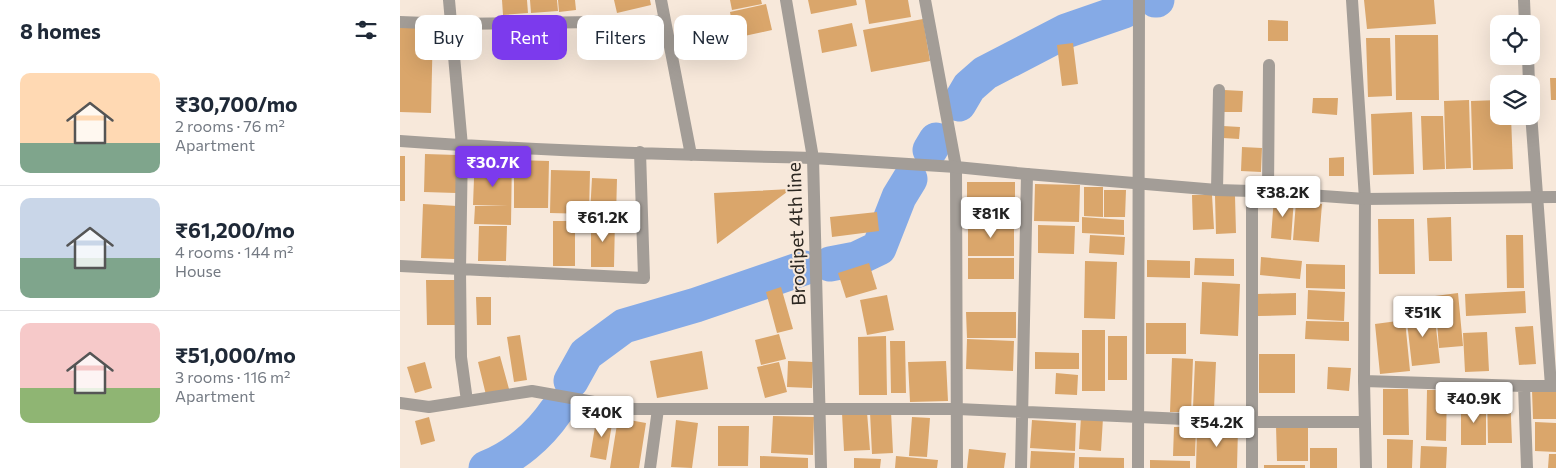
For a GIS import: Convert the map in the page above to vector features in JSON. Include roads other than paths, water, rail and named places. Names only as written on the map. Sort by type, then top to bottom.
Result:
[{"type":"street","points":[[449,0],[450,15]]},
{"type":"street","points":[[661,0],[691,155]]},
{"type":"street","name":"Brodipet 4th line","points":[[786,0],[813,158],[821,468]]},
{"type":"street","points":[[925,0],[956,167],[957,468]]},
{"type":"street","points":[[1138,468],[1140,0]]},
{"type":"street","points":[[1352,0],[1365,199],[1364,380],[1366,468]]},
{"type":"street","points":[[1524,0],[1525,15]]},
{"type":"street","points":[[482,24],[665,21]]},
{"type":"street","points":[[400,22],[415,23]]},
{"type":"street","points":[[454,60],[462,146],[460,270],[462,357],[466,401]]},
{"type":"street","points":[[1268,192],[1269,64]]},
{"type":"street","points":[[1217,190],[1219,90]]},
{"type":"street","points":[[1364,380],[1554,386],[1532,125]]},
{"type":"street","points":[[400,141],[462,146],[813,158],[956,167],[1217,190],[1365,199],[1556,197]]},
{"type":"street","points":[[400,266],[644,278],[640,152]]},
{"type":"street","points":[[1021,468],[1028,174]]},
{"type":"street","points":[[1252,191],[1252,468]]},
{"type":"street","points":[[1524,386],[1526,468]]},
{"type":"street","points":[[400,403],[429,406],[532,391],[633,409],[958,408],[1252,422],[1365,422]]},
{"type":"street","points":[[650,468],[658,409]]},
{"type":"waterway","points":[[959,104],[969,87],[985,73],[1066,31],[1124,11]]},
{"type":"waterway","points":[[930,150],[936,140]]},
{"type":"waterway","points":[[830,264],[856,259],[879,248],[899,197],[910,179]]},
{"type":"waterway","points":[[571,381],[586,354],[624,326],[696,305],[804,268]]},
{"type":"waterway","points":[[486,468],[506,458],[525,445],[542,429],[556,411]]}]
